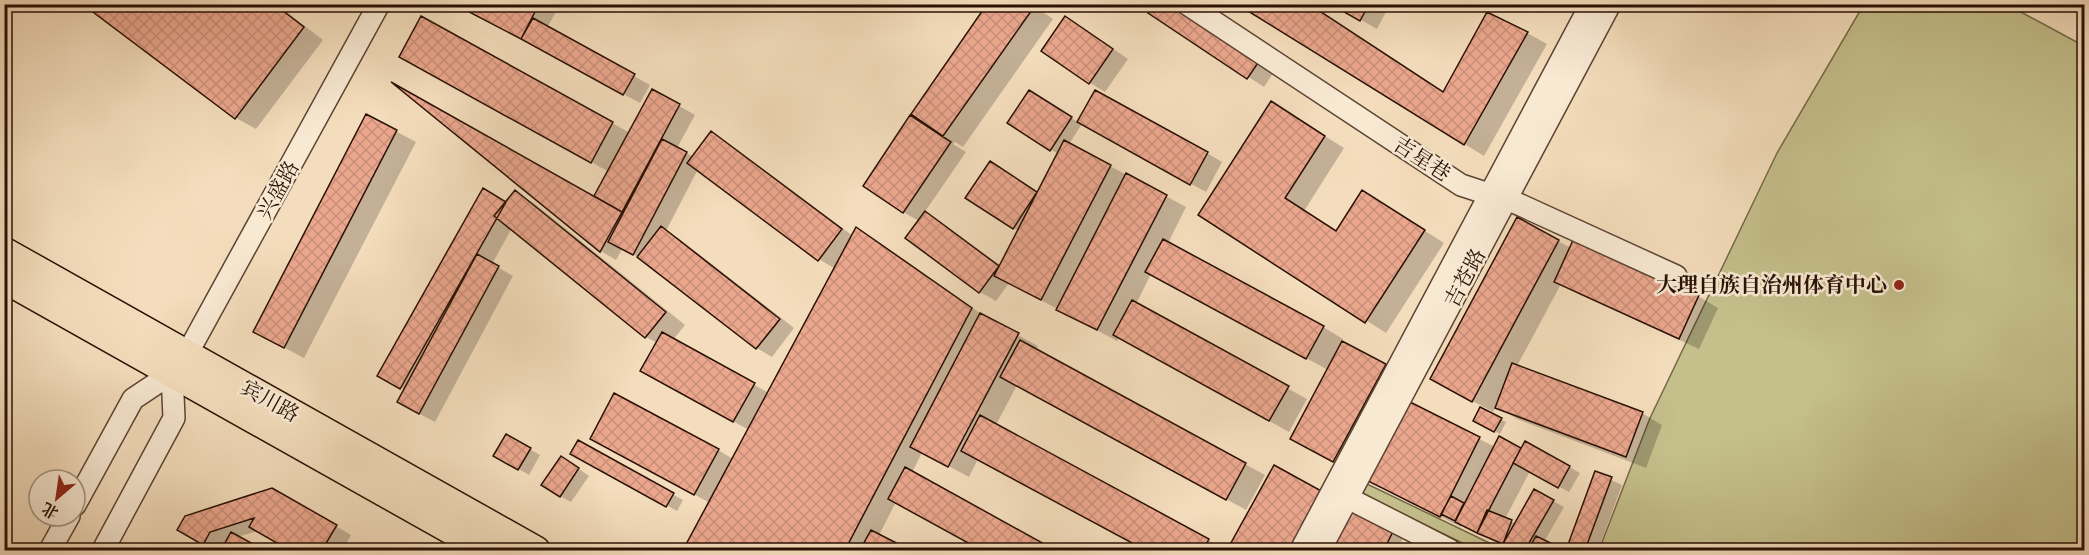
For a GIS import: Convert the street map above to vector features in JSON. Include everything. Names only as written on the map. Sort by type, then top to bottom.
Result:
[{"type":"main road","name":"宾川路","points":[[4,251],[179,364],[486,550]]},
{"type":"main road","name":"宾川路","points":[[4,279],[179,364],[536,550]]},
{"type":"street","name":"兴盛路","points":[[87,483],[133,399],[179,364],[380,4]]},
{"type":"street","name":"吉星巷","points":[[1187,4],[1461,184],[1676,276]]},
{"type":"street","name":"吉苍路","points":[[1498,198],[1591,4]]},
{"type":"street","name":"吉苍路","points":[[1320,550],[1341,495],[1498,198],[1610,4]]},
{"type":"street","points":[[103,550],[174,418],[179,364]]},
{"type":"street","points":[[1341,495],[1450,550]]},
{"type":"street","name":"吉苍路","points":[[1301,550],[1341,495]]},
{"type":"street","points":[[50,550],[62,528]]},
{"type":"shaded area","name":"大理自族自治州体育中心","points":[[1864,4],[2008,5],[2084,46],[2084,550],[1599,550],[1650,418],[1777,153]]},
{"type":"shaded area","points":[[1365,483],[1504,550],[1477,550],[1360,494]]},
{"type":"building","points":[[92,4],[274,4],[304,27],[235,119],[89,9]]},
{"type":"building","points":[[454,4],[539,4],[521,39]]},
{"type":"building","points":[[987,4],[1031,4],[1034,7],[943,136],[911,114]]},
{"type":"building","points":[[1153,4],[1178,4],[1260,60],[1247,79],[1148,13]]},
{"type":"building","points":[[1242,4],[1309,4],[1443,92],[1487,12],[1528,32],[1464,145],[1240,6]]},
{"type":"building","points":[[1330,4],[1369,4],[1360,21]]},
{"type":"building","points":[[421,16],[613,122],[591,163],[399,57]]},
{"type":"building","points":[[1065,16],[1113,49],[1089,84],[1041,51]]},
{"type":"building","points":[[533,18],[635,74],[623,95],[521,39]]},
{"type":"building","points":[[391,82],[622,212],[600,252]]},
{"type":"building","points":[[652,89],[680,104],[622,212],[594,196]]},
{"type":"building","points":[[1029,90],[1072,117],[1050,151],[1007,123]]},
{"type":"building","points":[[1095,90],[1208,152],[1190,185],[1077,122]]},
{"type":"building","points":[[1271,101],[1325,136],[1285,198],[1336,231],[1362,190],[1425,230],[1365,323],[1198,215]]},
{"type":"building","points":[[366,114],[397,130],[284,348],[253,332]]},
{"type":"building","points":[[910,115],[951,142],[903,213],[863,186]]},
{"type":"building","points":[[711,131],[842,229],[818,261],[687,163]]},
{"type":"building","points":[[662,139],[687,152],[633,255],[608,242]]},
{"type":"building","points":[[1064,140],[1111,165],[1041,300],[994,276]]},
{"type":"building","points":[[990,161],[1037,192],[1013,229],[965,198]]},
{"type":"building","points":[[1126,173],[1167,195],[1097,330],[1056,310]]},
{"type":"building","points":[[483,188],[506,202],[400,389],[377,376]]},
{"type":"building","points":[[515,190],[666,312],[645,338],[494,216]]},
{"type":"building","points":[[925,211],[999,266],[979,293],[905,238]]},
{"type":"building","points":[[1517,217],[1559,240],[1472,402],[1430,379]]},
{"type":"building","points":[[661,226],[780,319],[756,349],[637,257]]},
{"type":"building","points":[[856,227],[972,308],[845,550],[683,550]]},
{"type":"building","points":[[1574,238],[1699,295],[1679,339],[1554,282]]},
{"type":"building","points":[[1163,239],[1324,326],[1306,359],[1145,272]]},
{"type":"building","points":[[477,254],[499,266],[419,414],[397,402]]},
{"type":"building","points":[[1132,300],[1289,386],[1269,421],[1113,335]]},
{"type":"building","points":[[980,313],[1019,333],[948,467],[910,447]]},
{"type":"building","points":[[662,332],[755,383],[733,422],[640,371]]},
{"type":"building","points":[[1020,340],[1246,463],[1226,500],[1000,377]]},
{"type":"building","points":[[1342,341],[1386,364],[1333,462],[1290,439]]},
{"type":"building","points":[[1512,363],[1643,412],[1626,457],[1495,408]]},
{"type":"building","points":[[614,393],[719,449],[694,495],[590,439]]},
{"type":"building","points":[[1406,400],[1480,437],[1440,517],[1366,480]]},
{"type":"building","points":[[1480,407],[1502,418],[1494,432],[1473,421]]},
{"type":"building","points":[[980,415],[1209,539],[1203,550],[1145,550],[961,451]]},
{"type":"building","points":[[506,434],[531,448],[518,470],[493,456]]},
{"type":"building","points":[[1499,436],[1521,448],[1477,533],[1455,522]]},
{"type":"building","points":[[578,440],[674,493],[666,507],[570,454]]},
{"type":"building","points":[[1525,441],[1570,466],[1558,488],[1513,463]]},
{"type":"building","points":[[561,456],[579,468],[560,497],[541,485]]},
{"type":"building","points":[[1274,465],[1325,493],[1294,550],[1227,550]]},
{"type":"building","points":[[905,467],[1055,550],[981,550],[888,499]]},
{"type":"building","points":[[1595,471],[1612,477],[1585,550],[1566,550]]},
{"type":"building","points":[[272,488],[337,525],[322,550],[289,550],[249,527],[254,518],[210,532],[203,545],[177,530],[185,516]]},
{"type":"building","points":[[1534,489],[1554,500],[1525,550],[1515,550],[1503,544]]},
{"type":"building","points":[[1451,496],[1464,503],[1455,521],[1441,514]]},
{"type":"building","points":[[1353,505],[1396,525],[1384,550],[1347,550],[1335,545]]},
{"type":"building","points":[[1487,510],[1512,520],[1503,544],[1477,533]]},
{"type":"building","points":[[871,530],[910,550],[860,550]]},
{"type":"building","points":[[231,532],[264,550],[221,550]]},
{"type":"building","points":[[1536,536],[1565,550],[1528,550]]},
{"type":"building","points":[[1415,542],[1432,550],[1410,550]]},
{"type":"place","name":"大理自族自治州体育中心","points":[[1899,285]]}]
